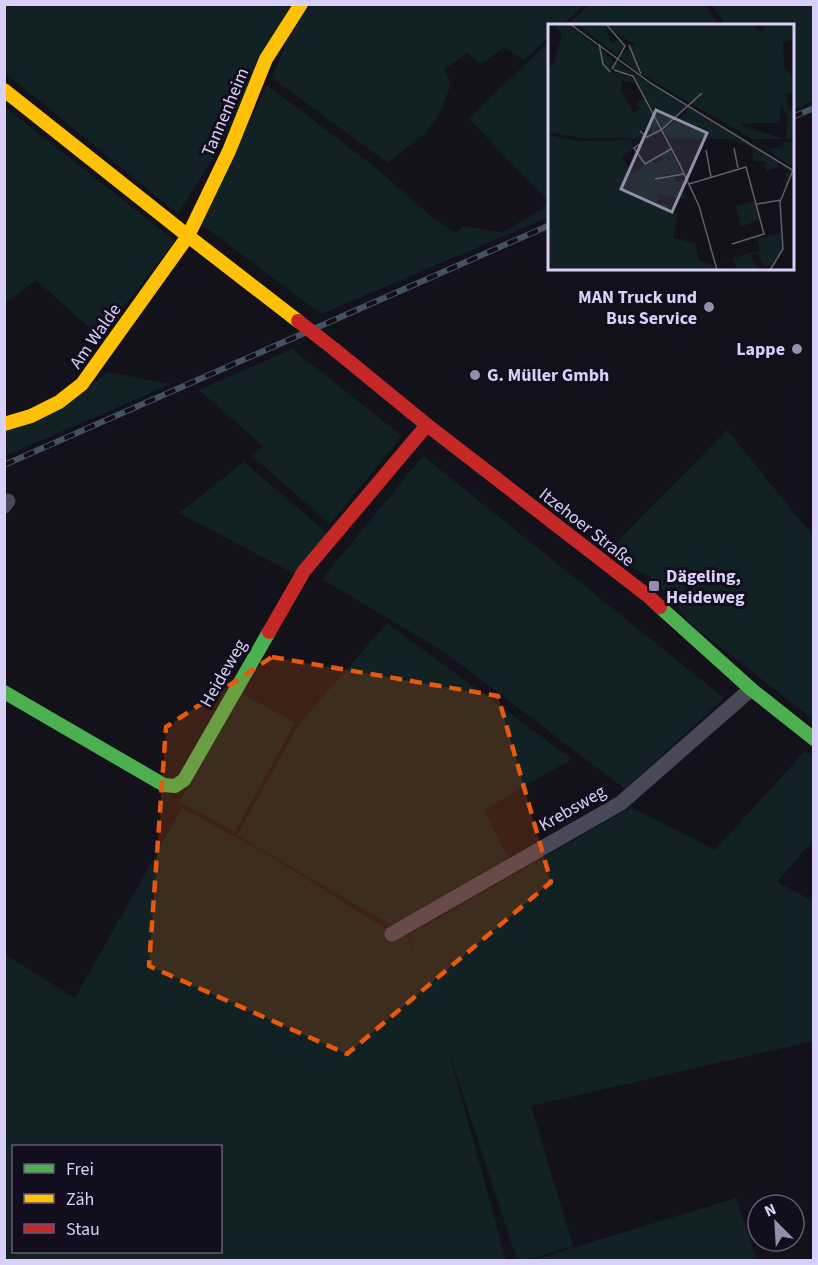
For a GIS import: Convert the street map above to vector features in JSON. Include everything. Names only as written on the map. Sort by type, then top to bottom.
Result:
[{"type":"street","name":"Tannenheim","points":[[188,236],[229,151],[266,59],[301,4]]},
{"type":"street","name":"Itzehoer Straße","points":[[4,90],[334,349],[427,425],[648,596],[813,740]]},
{"type":"street","name":"Am Walde","points":[[4,424],[31,416],[59,402],[82,384],[188,236]]},
{"type":"street","name":"Heideweg","points":[[4,692],[164,785],[175,786],[180,783],[184,780],[304,571],[427,425]]},
{"type":"street","name":"Krebsweg","points":[[392,933],[621,803],[752,688]]},
{"type":"highlighted area","points":[[272,657],[498,696],[551,882],[347,1054],[149,966],[166,727]]},
{"type":"shaded area","points":[[4,5],[290,5],[221,145],[178,214],[5,73]]},
{"type":"shaded area","points":[[311,5],[584,5],[563,24],[548,24],[548,38],[524,60],[504,47],[482,64],[467,53],[445,69],[450,87],[438,118],[423,135],[388,163],[272,78],[288,38]]},
{"type":"shaded area","points":[[589,5],[705,5],[717,24],[568,24]]},
{"type":"shaded area","points":[[712,5],[813,5],[813,101],[794,110],[794,24],[725,24]]},
{"type":"shaded area","points":[[548,42],[548,201],[469,119]]},
{"type":"shaded area","points":[[267,85],[376,168],[432,217],[455,233],[464,226],[502,233],[548,205],[548,217],[321,314],[201,224]]},
{"type":"shaded area","points":[[5,107],[175,241],[100,337],[36,280],[5,303]]},
{"type":"shaded area","points":[[292,349],[402,436],[330,524],[252,456],[263,446],[199,390]]},
{"type":"shaded area","points":[[108,372],[171,384],[5,456],[5,431],[65,406]]},
{"type":"shaded area","points":[[727,430],[813,536],[813,719],[694,627],[655,581],[607,552]]},
{"type":"shaded area","points":[[423,456],[724,698],[625,789],[443,651],[322,579]]},
{"type":"shaded area","points":[[244,462],[327,533],[295,574],[179,513]]},
{"type":"shaded area","points":[[387,623],[572,759],[484,810],[508,858],[392,926],[237,835],[299,724]]},
{"type":"shaded area","points":[[241,693],[295,723],[235,832],[180,802]]},
{"type":"shaded area","points":[[805,751],[813,758],[813,840],[777,882],[813,901],[813,1041],[531,1106],[573,1246],[528,1260],[517,1260],[448,1049],[506,1260],[5,1260],[4,954],[75,998],[182,808],[264,852],[385,928],[408,935],[424,979],[409,935],[631,807],[715,850]]},
{"type":"shaded area","points":[[736,1198],[746,1228],[746,1253],[755,1253],[757,1260],[533,1260]]},
{"type":"railway","points":[[794,116],[814,108]]},
{"type":"railway","points":[[4,465],[548,226]]},
{"type":"traffic: fast","points":[[660,607],[751,689],[814,739]]},
{"type":"traffic: fast","points":[[4,692],[164,785],[175,786],[184,780],[269,632]]},
{"type":"traffic: slow","points":[[4,424],[31,416],[59,402],[82,384],[188,236],[229,151],[266,59],[301,4]]},
{"type":"traffic: slow","points":[[4,90],[298,321]]},
{"type":"traffic: jam","points":[[298,321],[334,349]]},
{"type":"traffic: jam","points":[[334,349],[427,425],[660,607]]},
{"type":"traffic: jam","points":[[269,632],[304,571],[427,425]]},
{"type":"place","name":"MAN Truck und Bus Service","points":[[709,307]]},
{"type":"place","name":"Lappe","points":[[797,349]]},
{"type":"place","name":"G. Müller Gmbh","points":[[475,375]]},
{"type":"place","name":"Dägeling, Heideweg","points":[[654,586]]}]
